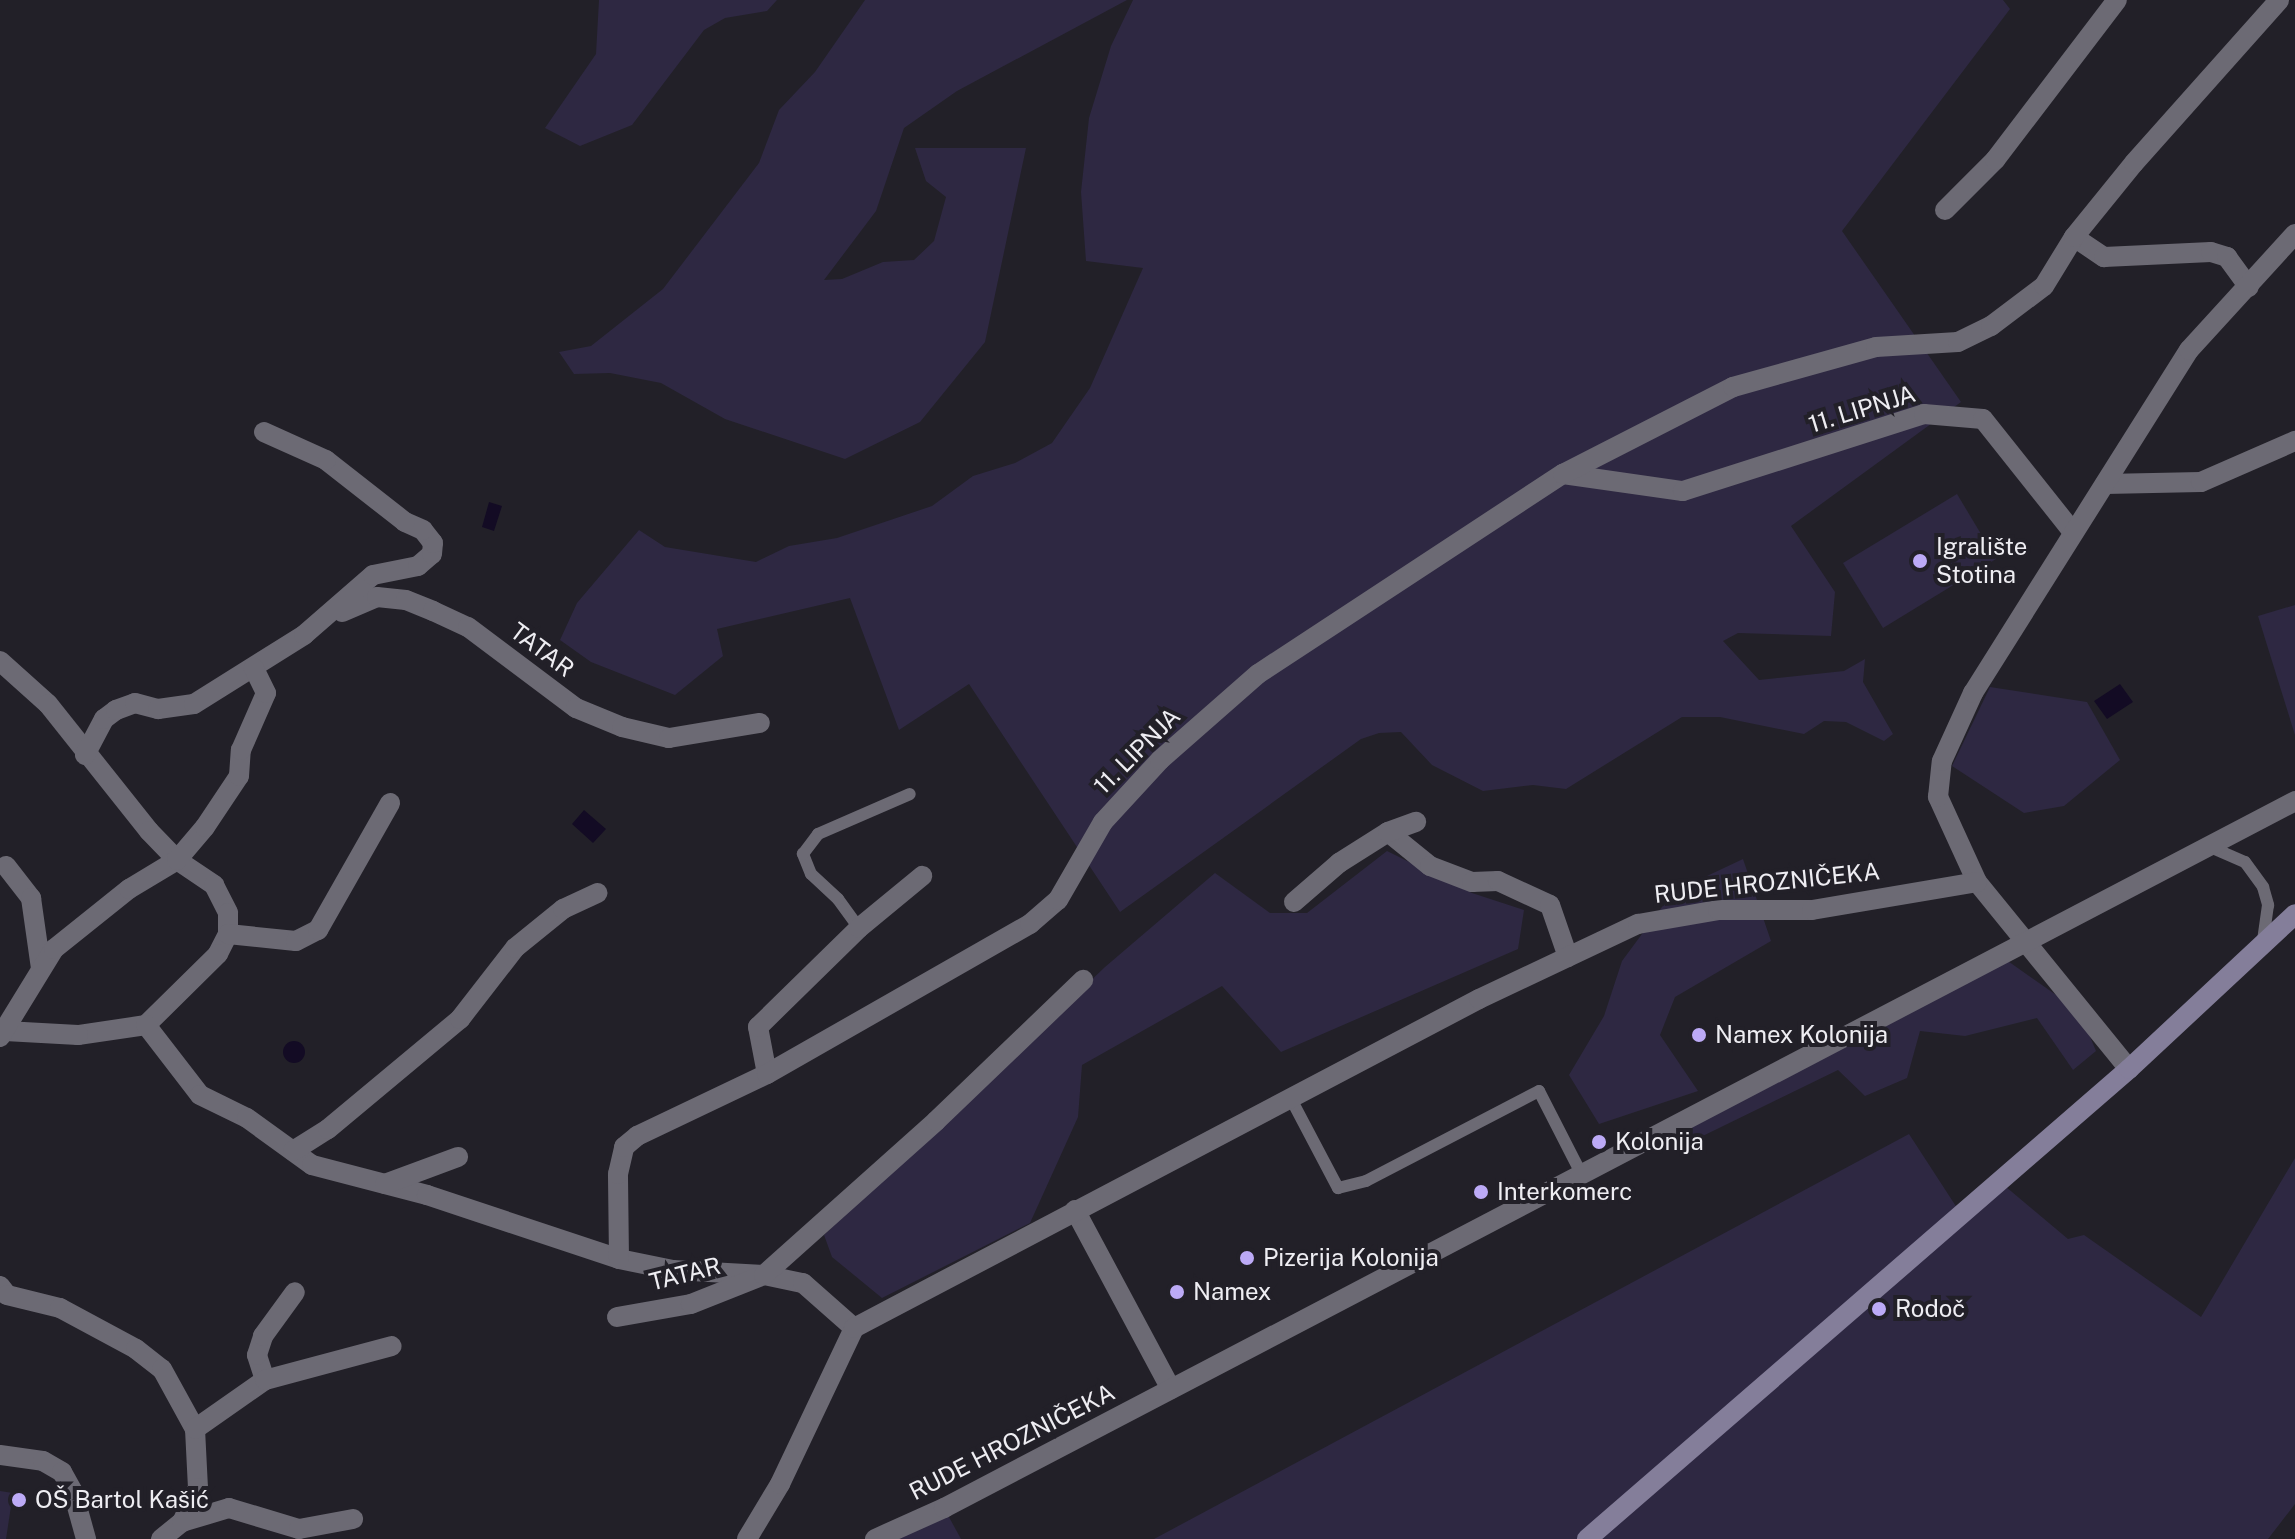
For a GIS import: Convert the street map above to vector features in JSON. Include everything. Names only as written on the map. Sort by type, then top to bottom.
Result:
[{"type":"main road","points":[[1587,1539],[2129,1069],[2295,914]]},
{"type":"street","points":[[1945,210],[1995,160],[2117,0]]},
{"type":"street","name":"11. LIPNJA","points":[[619,1259],[618,1174],[624,1147],[659,1123],[767,1074],[1030,924],[1058,900],[1113,812],[1160,760],[1258,674],[1563,474],[1733,387],[1876,347],[1958,342],[1991,326],[2044,286],[2074,237],[2279,0]]},
{"type":"street","points":[[2129,1069],[1977,882],[1938,797],[1942,761],[1973,693],[2072,531],[2189,350],[2295,234]]},
{"type":"street","points":[[2074,237],[2104,257],[2211,252],[2227,257],[2249,287]]},
{"type":"street","name":"11. LIPNJA","points":[[1563,474],[1683,491],[1924,414],[1983,419],[2072,531]]},
{"type":"street","name":"TATAR","points":[[264,432],[326,460],[433,543],[432,554],[418,566],[399,566],[373,575],[304,635]]},
{"type":"street","points":[[2105,484],[2201,482],[2295,441]]},
{"type":"street","name":"TATAR","points":[[85,755],[104,719],[116,710],[135,703],[158,709],[194,704],[356,604],[377,597],[406,600],[468,627],[576,708],[622,727],[669,738],[760,723]]},
{"type":"street","points":[[0,661],[9,674],[48,704],[85,755],[177,860],[222,896],[228,934],[218,954],[146,1025],[78,1035],[3,1034],[41,968],[75,931],[129,889],[177,860],[239,776],[247,733],[266,693],[254,668]]},
{"type":"street","name":"RUDE HROZNIČEKA","points":[[875,1539],[1171,1389],[2295,801]]},
{"type":"street","points":[[228,934],[296,941],[318,930],[390,803]]},
{"type":"street","points":[[1294,902],[1339,863],[1388,832],[1416,822]]},
{"type":"street","points":[[1388,832],[1430,866],[1472,882],[1498,881],[1550,905],[1568,957]]},
{"type":"street","points":[[6,866],[31,898],[41,968]]},
{"type":"street","points":[[767,1074],[758,1027],[859,928],[922,876]]},
{"type":"street","name":"RUDE HROZNIČEKA","points":[[854,1328],[1290,1097],[1638,924],[1718,910],[1812,910],[1977,882]]},
{"type":"street","points":[[293,1151],[328,1129],[460,1019],[515,948],[563,909],[597,893]]},
{"type":"street","points":[[764,1275],[936,1121],[1083,980]]},
{"type":"street","name":"TATAR","points":[[146,1025],[200,1095],[247,1118],[312,1165],[385,1184],[619,1259],[673,1270],[764,1275],[803,1283],[854,1328]]},
{"type":"street","points":[[385,1184],[458,1157]]},
{"type":"street","points":[[1075,1210],[1171,1389]]},
{"type":"street","name":"TATAR","points":[[617,1317],[691,1304],[764,1275]]},
{"type":"street","points":[[0,1286],[7,1295],[60,1308],[136,1349],[162,1369],[195,1429],[198,1488],[182,1522]]},
{"type":"street","points":[[265,1380],[257,1355],[263,1336],[295,1292]]},
{"type":"street","points":[[747,1539],[780,1484],[854,1328]]},
{"type":"street","points":[[195,1429],[265,1380],[392,1346]]},
{"type":"street","points":[[0,1455],[43,1461],[62,1472],[73,1492],[86,1539]]},
{"type":"street","points":[[161,1539],[182,1522],[229,1508],[299,1529],[353,1519]]},
{"type":"lane","points":[[859,928],[811,874],[803,854],[818,834],[910,794]]},
{"type":"lane","points":[[2208,846],[2245,862],[2263,887],[2268,905],[2262,944]]},
{"type":"lane","points":[[1290,1097],[1338,1188],[1366,1181],[1539,1091],[1582,1175]]},
{"type":"shaded area","points":[[599,0],[777,0],[767,11],[725,18],[704,30],[632,125],[580,146],[545,128],[596,54]]},
{"type":"shaded area","points":[[865,0],[1127,0],[957,91],[904,128],[876,211],[824,280],[842,279],[883,262],[914,260],[934,241],[946,197],[926,181],[915,148],[1026,148],[985,342],[920,422],[845,459],[725,419],[661,383],[610,373],[574,374],[559,352],[591,346],[663,289],[759,163],[779,110],[815,72]]},
{"type":"shaded area","points":[[1133,0],[2003,0],[2010,9],[1842,231],[1961,402],[1791,526],[1835,592],[1831,636],[1738,633],[1723,641],[1759,680],[1844,671],[1865,659],[1863,682],[1893,734],[1884,741],[1846,722],[1824,721],[1804,734],[1720,717],[1682,717],[1566,789],[1533,785],[1483,791],[1432,765],[1401,732],[1379,733],[1361,739],[1120,912],[969,684],[899,730],[850,598],[717,629],[723,656],[675,695],[591,662],[560,640],[577,603],[639,530],[665,547],[756,562],[789,546],[837,538],[932,506],[973,476],[1015,463],[1052,443],[1090,388],[1143,268],[1086,261],[1081,192],[1089,118],[1111,46]]},
{"type":"shaded area","name":"Igralište Stotina","points":[[1957,494],[1996,559],[1883,628],[1843,563]]},
{"type":"shaded area","points":[[489,502],[502,506],[494,531],[482,527]]},
{"type":"shaded area","points":[[2295,605],[2295,735],[2258,616]]},
{"type":"shaded area","points":[[2120,684],[2133,702],[2107,719],[2094,701]]},
{"type":"shaded area","points":[[1990,687],[2087,702],[2120,760],[2064,806],[2024,813],[1952,766]]},
{"type":"shaded area","points":[[584,810],[606,829],[593,843],[572,824]]},
{"type":"shaded area","points":[[1387,851],[1472,893],[1524,910],[1518,949],[1281,1052],[1222,986],[1082,1065],[1078,1117],[1030,1223],[882,1298],[832,1257],[824,1235],[1105,967],[1215,873],[1270,913],[1307,913]]},
{"type":"shaded area","points":[[1743,859],[1771,941],[1675,997],[1660,1035],[1698,1091],[1599,1124],[1569,1075],[1604,1016],[1622,961],[1673,892]]},
{"type":"shaded area","points":[[2005,959],[2059,997],[2086,1027],[2096,1051],[2073,1070],[2037,1018],[1965,1036],[1920,1031],[1907,1078],[1865,1096],[1838,1070],[1672,1151],[1675,1136]]},
{"type":"shaded area","points":[[294,1041],[302,1044],[305,1052],[302,1060],[294,1063],[286,1060],[283,1052],[286,1044]]},
{"type":"shaded area","points":[[1909,1134],[1961,1214],[1999,1181],[2068,1239],[2084,1235],[2201,1317],[2295,1158],[2295,1504],[2268,1539],[1154,1539]]},
{"type":"shaded area","points":[[0,1491],[13,1493],[6,1539],[0,1539]]},
{"type":"shaded area","points":[[944,1508],[961,1539],[875,1539]]},
{"type":"place","name":"Igralište Stotina","points":[[1920,561]]},
{"type":"place","name":"Namex Kolonija","points":[[1699,1035]]},
{"type":"place","name":"Kolonija","points":[[1599,1142]]},
{"type":"place","name":"Interkomerc","points":[[1481,1192]]},
{"type":"place","name":"Pizerija Kolonija","points":[[1247,1258]]},
{"type":"place","name":"Namex","points":[[1177,1292]]},
{"type":"place","name":"Rodoč","points":[[1879,1309]]},
{"type":"place","name":"OŠ Bartol Kašić","points":[[19,1500]]}]
